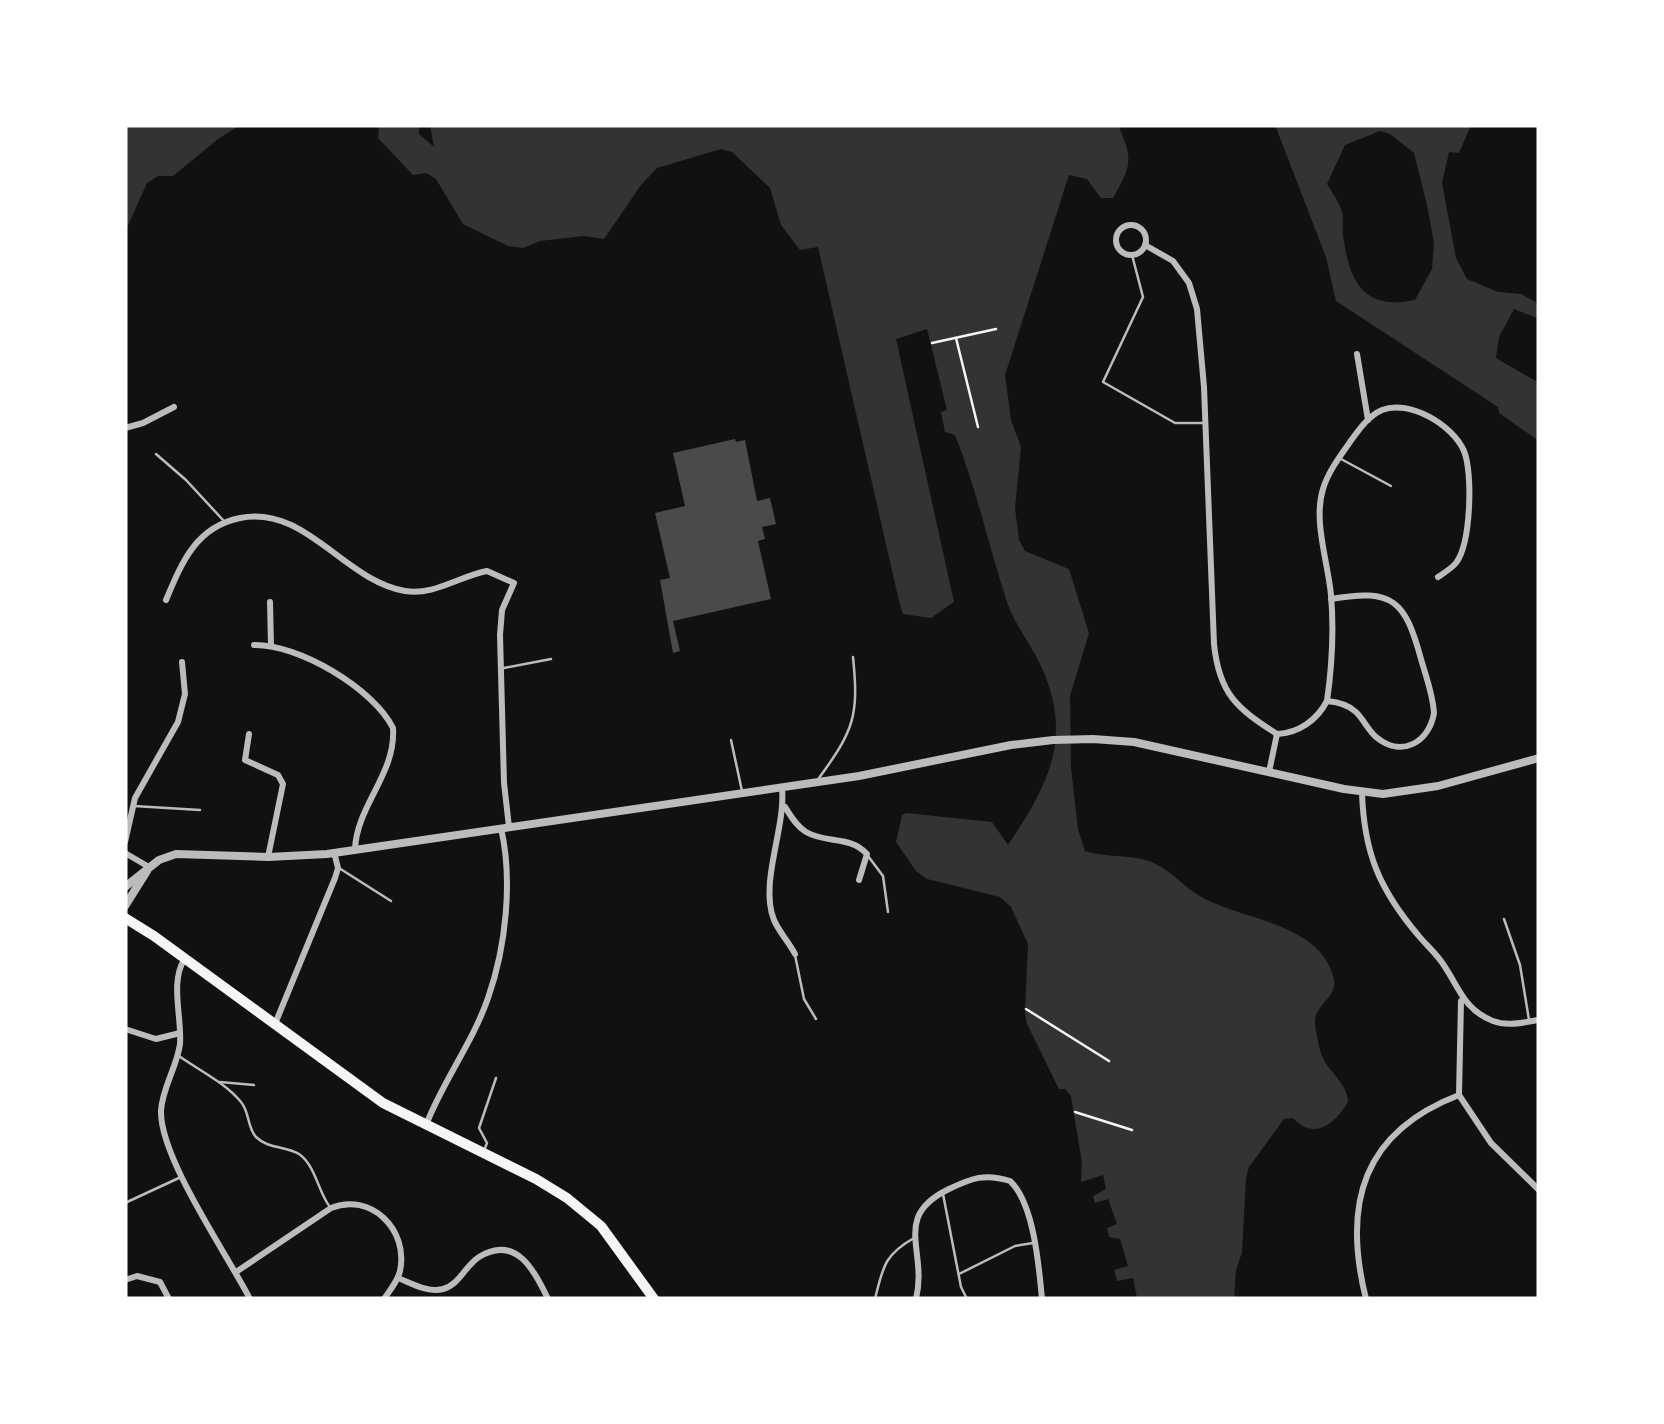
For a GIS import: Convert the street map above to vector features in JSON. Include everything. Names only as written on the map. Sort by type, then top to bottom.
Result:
[{"type":"main road","points":[[125,912],[355,1085],[425,1126],[536,1179],[584,1211],[625,1256],[654,1299]]},
{"type":"street","points":[[1123,226],[1138,226],[1145,235],[1145,245],[1132,255],[1122,252],[1116,244],[1116,234],[1123,226]]},
{"type":"street","points":[[1145,245],[1174,261],[1194,295],[1201,338],[1214,644],[1220,681],[1241,709],[1277,734],[1303,727],[1327,701],[1332,661],[1331,600],[1320,510],[1323,489],[1368,420],[1385,408],[1409,409],[1443,426],[1464,450],[1468,473],[1464,546],[1456,564],[1438,577]]},
{"type":"street","points":[[1357,354],[1368,420]]},
{"type":"street","points":[[125,428],[174,408]]},
{"type":"street","points":[[166,600],[192,544],[224,522],[257,515],[283,520],[368,578],[400,590],[426,590],[487,571],[514,583],[502,610],[508,871],[500,944],[489,996],[425,1126]]},
{"type":"street","points":[[1327,701],[1350,708],[1376,737],[1394,746],[1413,746],[1422,739],[1434,713],[1414,631],[1404,611],[1386,598],[1331,600]]},
{"type":"street","points":[[270,602],[271,646]]},
{"type":"street","points":[[254,645],[271,646],[330,670],[378,707],[393,728],[388,767],[357,830],[355,849]]},
{"type":"street","points":[[125,842],[133,806],[178,722],[185,694],[182,662]]},
{"type":"street","points":[[249,734],[245,760],[278,775],[284,784],[268,858]]},
{"type":"street","points":[[1269,772],[1277,734]]},
{"type":"street","points":[[125,888],[149,867],[176,854],[268,858],[334,852],[815,783],[1052,740],[1134,742],[1362,793],[1410,792],[1539,758]]},
{"type":"street","points":[[782,788],[784,806],[770,894],[774,920],[795,954]]},
{"type":"street","points":[[1362,793],[1365,840],[1375,871],[1398,908],[1446,968],[1462,999],[1494,1022],[1539,1020]]},
{"type":"street","points":[[784,806],[804,831],[850,842],[867,854],[859,880]]},
{"type":"street","points":[[274,1025],[338,868],[334,852]]},
{"type":"street","points":[[125,853],[149,867]]},
{"type":"street","points":[[125,912],[149,867]]},
{"type":"street","points":[[185,959],[178,974],[178,1055],[161,1112],[166,1142],[250,1299]]},
{"type":"street","points":[[1462,999],[1459,1095],[1491,1144],[1539,1190]]},
{"type":"street","points":[[125,1029],[156,1039],[180,1034]]},
{"type":"street","points":[[1366,1299],[1359,1234],[1368,1167],[1398,1130],[1459,1095]]},
{"type":"street","points":[[916,1299],[920,1272],[916,1238],[921,1207],[942,1192],[981,1176],[1010,1180],[1022,1195],[1042,1299]]},
{"type":"street","points":[[236,1272],[331,1208],[363,1204],[386,1220],[399,1244],[398,1278],[384,1299]]},
{"type":"street","points":[[398,1278],[423,1288],[442,1289],[458,1280],[478,1257],[496,1252],[517,1253],[526,1260],[548,1299]]},
{"type":"street","points":[[125,1280],[137,1276],[152,1278],[160,1282],[169,1299]]},
{"type":"lane","points":[[1132,255],[1143,298],[1103,382],[1174,423],[1204,423]]},
{"type":"lane","points":[[156,454],[215,508],[224,522]]},
{"type":"lane","points":[[1340,458],[1391,486]]},
{"type":"lane","points":[[815,783],[855,716],[858,696],[853,657]]},
{"type":"lane","points":[[502,668],[551,659]]},
{"type":"lane","points":[[731,740],[743,793]]},
{"type":"lane","points":[[133,806],[200,810]]},
{"type":"lane","points":[[867,854],[883,876],[888,912]]},
{"type":"lane","points":[[338,868],[391,901]]},
{"type":"lane","points":[[1504,919],[1520,965],[1529,1022]]},
{"type":"lane","points":[[795,954],[804,998],[816,1018]]},
{"type":"lane","points":[[178,1055],[218,1082],[248,1112],[250,1127],[261,1141],[304,1158],[331,1208]]},
{"type":"lane","points":[[482,1154],[487,1144],[479,1128],[496,1078]]},
{"type":"lane","points":[[218,1082],[254,1085]]},
{"type":"lane","points":[[125,1203],[182,1176]]},
{"type":"lane","points":[[942,1192],[967,1299]]},
{"type":"lane","points":[[875,1299],[887,1258],[916,1238]]},
{"type":"lane","points":[[959,1274],[1014,1246],[1034,1242]]},
{"type":"path","points":[[932,343],[996,329]]},
{"type":"path","points":[[956,338],[978,427]]},
{"type":"path","points":[[1026,1009],[1109,1060]]},
{"type":"path","points":[[1075,1112],[1132,1130]]},
{"type":"shaded area","points":[[125,125],[240,125],[173,176],[158,176],[147,183],[125,232]]},
{"type":"shaded area","points":[[419,125],[419,134],[434,147],[430,125],[1118,125],[1128,155],[1124,178],[1113,198],[1101,198],[1087,179],[1069,175],[1005,375],[1011,420],[1021,447],[1015,508],[1019,540],[1025,551],[1069,569],[1089,633],[1070,696],[1071,768],[1078,829],[1085,851],[1154,863],[1203,898],[1299,935],[1327,961],[1334,980],[1333,991],[1315,1020],[1323,1057],[1344,1088],[1348,1102],[1324,1127],[1309,1128],[1293,1118],[1284,1119],[1249,1167],[1234,1299],[1133,1299],[1137,1298],[1133,1278],[1117,1281],[1114,1270],[1128,1266],[1120,1239],[1109,1237],[1107,1228],[1117,1224],[1108,1199],[1095,1203],[1093,1196],[1106,1189],[1103,1175],[1081,1182],[1082,1163],[1071,1096],[1065,1089],[1059,1089],[1027,1024],[1028,944],[1011,907],[1000,897],[927,879],[916,871],[896,842],[902,815],[906,813],[992,822],[1008,845],[1045,781],[1056,738],[1051,692],[1008,605],[955,435],[945,432],[941,412],[947,410],[927,329],[896,339],[954,602],[931,618],[903,614],[899,601],[818,247],[800,250],[781,225],[770,188],[732,152],[721,149],[657,168],[604,239],[583,236],[540,241],[523,248],[508,246],[463,224],[436,179],[426,173],[413,175],[378,138],[379,126]]},
{"type":"shaded area","points":[[1275,125],[1471,125],[1459,153],[1449,152],[1442,183],[1456,258],[1467,279],[1498,292],[1521,294],[1539,304],[1539,319],[1514,309],[1499,337],[1496,358],[1539,383],[1539,441],[1499,413],[1498,407],[1336,301],[1326,257]],"holes":[[[1380,131],[1414,153],[1434,243],[1432,269],[1415,300],[1397,302],[1371,296],[1355,279],[1346,251],[1342,212],[1327,184],[1345,145]]]},
{"type":"building","points":[[745,440],[757,501],[770,498],[776,524],[762,527],[765,539],[758,541],[771,599],[673,621],[680,651],[673,653],[660,580],[670,578],[655,513],[685,506],[673,453]]}]
